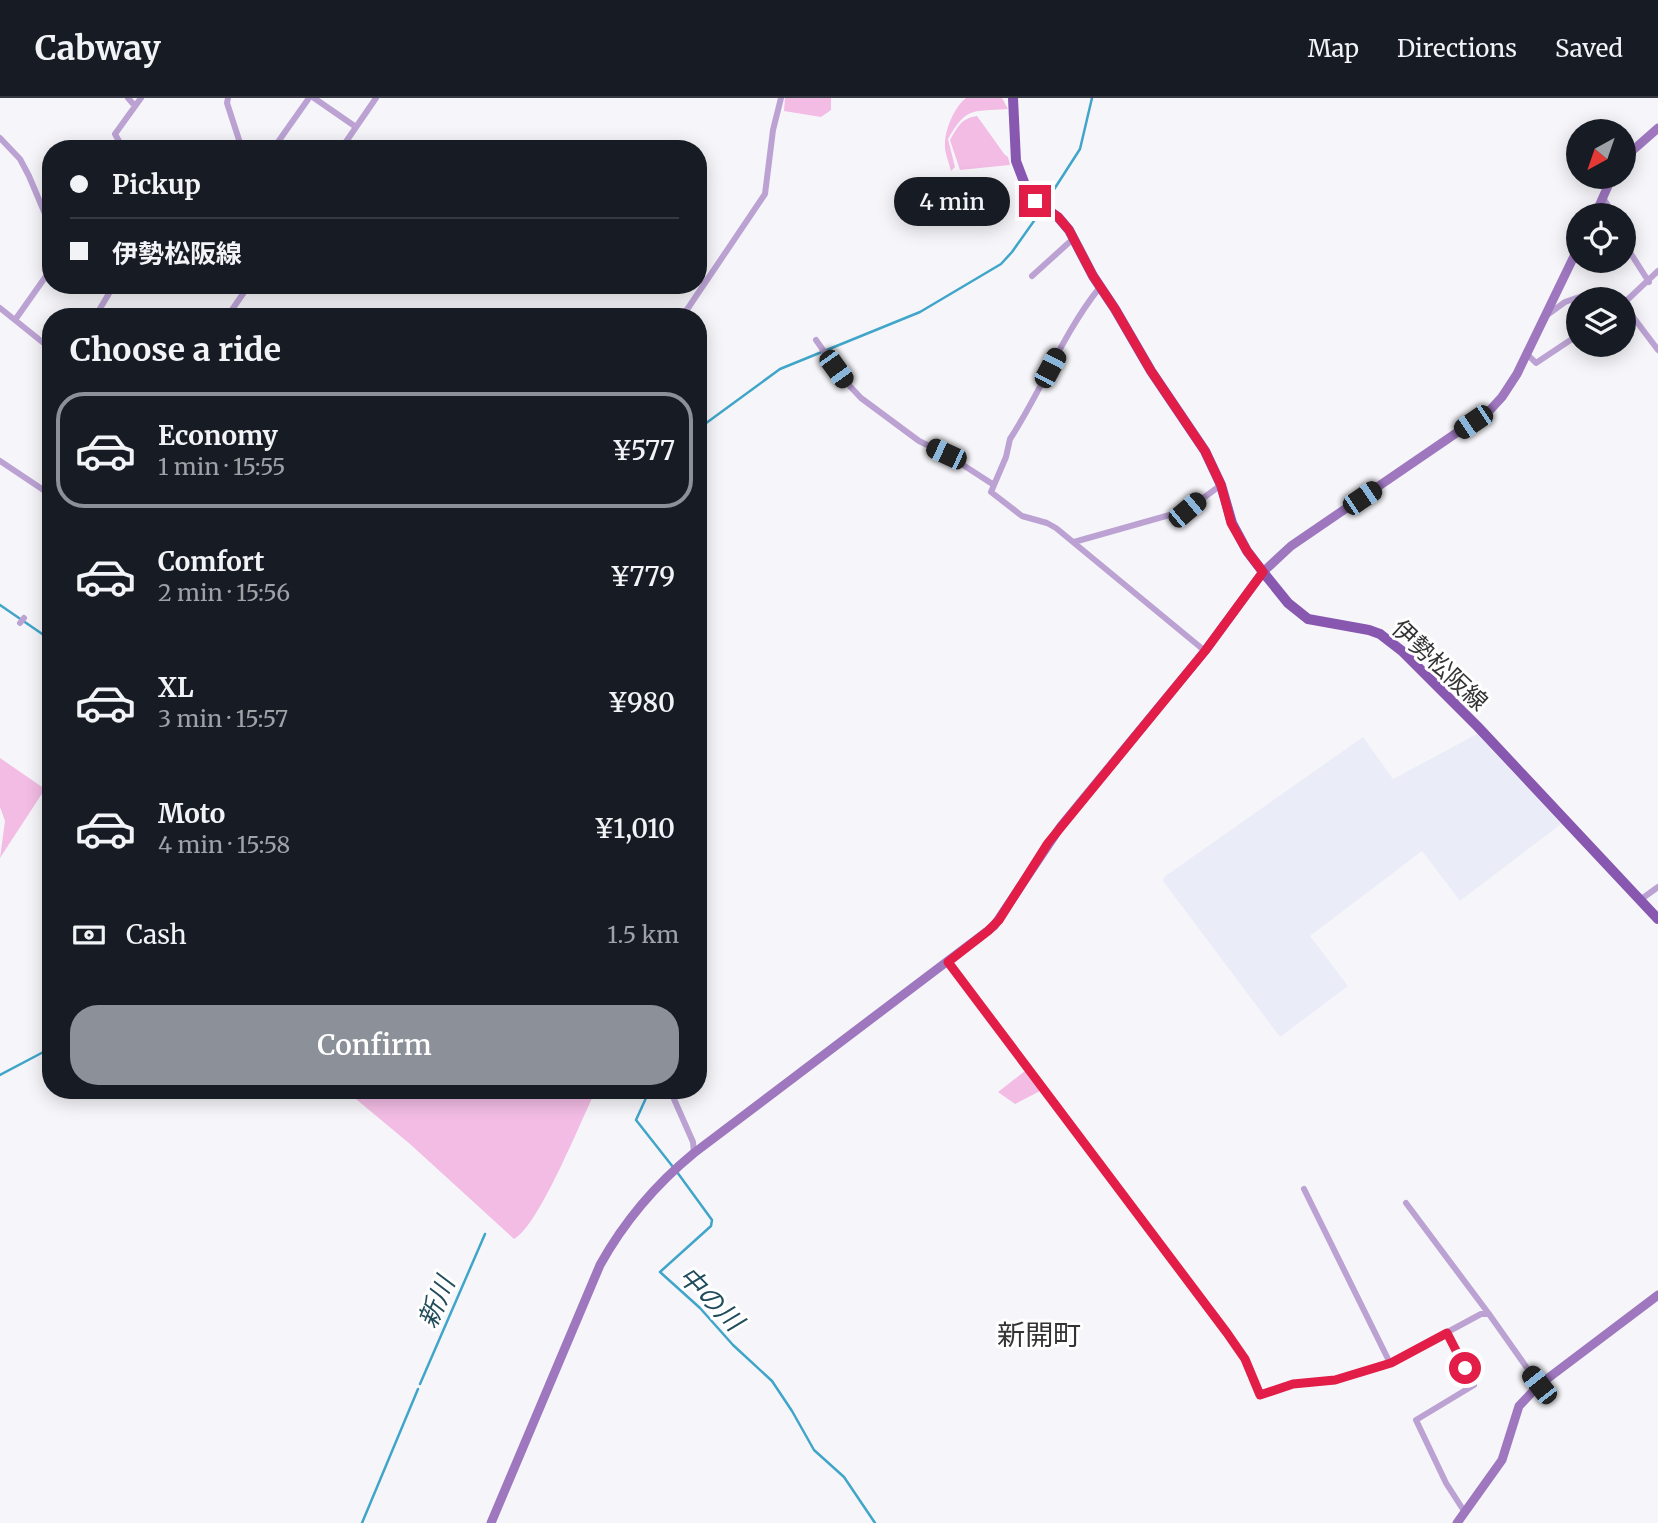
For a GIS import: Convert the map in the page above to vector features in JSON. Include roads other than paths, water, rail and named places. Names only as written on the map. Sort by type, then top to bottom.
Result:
[{"type":"main road","name":"伊勢松阪線","points":[[1013,98],[1016,161],[1027,190],[1044,208],[1064,223],[1074,238],[1151,371],[1205,451],[1221,485],[1231,523],[1263,572],[1288,603],[1308,620],[1369,630],[1380,634],[1402,651],[1478,727],[1658,919]]},
{"type":"street","points":[[128,98],[135,106]]},
{"type":"street","points":[[118,140],[115,134],[141,98]]},
{"type":"street","points":[[228,98],[227,103],[239,140]]},
{"type":"street","points":[[280,140],[311,98],[356,127]]},
{"type":"street","points":[[347,140],[376,98]]},
{"type":"street","points":[[707,280],[765,194],[773,130],[781,98]]},
{"type":"street","points":[[1636,147],[1658,128]]},
{"type":"street","points":[[0,138],[20,159],[42,207]]},
{"type":"street","points":[[1601,203],[1607,189]]},
{"type":"street","points":[[1603,198],[1606,203]]},
{"type":"street","points":[[1032,275],[1074,238]]},
{"type":"street","points":[[1636,262],[1649,282]]},
{"type":"street","points":[[1636,293],[1658,271]]},
{"type":"street","points":[[491,1523],[600,1265],[633,1213],[694,1153],[948,962],[999,920],[1061,826],[1205,651],[1263,572],[1291,546],[1490,410],[1507,389],[1527,354],[1566,273]]},
{"type":"street","points":[[15,320],[42,282]]},
{"type":"street","points":[[1100,287],[1068,335],[1010,439],[991,492],[1022,516],[1047,523],[1074,541],[1205,651]]},
{"type":"street","points":[[1545,317],[1566,302]]},
{"type":"street","points":[[0,308],[42,342]]},
{"type":"street","points":[[1636,320],[1658,350]]},
{"type":"street","points":[[816,340],[858,395],[919,441],[946,454],[994,485]]},
{"type":"street","points":[[1527,354],[1536,363],[1566,343]]},
{"type":"street","points":[[0,461],[42,489]]},
{"type":"street","points":[[1074,541],[1187,510],[1221,485]]},
{"type":"street","points":[[1640,900],[1658,887]]},
{"type":"street","points":[[948,962],[1227,1333],[1245,1359],[1260,1395],[1293,1384],[1335,1380],[1391,1363],[1481,1314],[1489,1314]]},
{"type":"street","points":[[674,1099],[693,1142],[694,1153]]},
{"type":"street","points":[[1304,1189],[1391,1363]]},
{"type":"street","points":[[1406,1203],[1539,1385]]},
{"type":"street","points":[[1457,1523],[1502,1460],[1519,1406],[1539,1385],[1658,1294]]},
{"type":"street","points":[[1447,1333],[1474,1385],[1416,1420],[1446,1483],[1465,1511]]},
{"type":"waterway","points":[[1044,205],[1080,149],[1092,98]]},
{"type":"waterway","points":[[707,422],[780,369],[920,312],[1001,264],[1041,211]]},
{"type":"waterway","points":[[0,605],[42,634]]},
{"type":"waterway","points":[[0,1075],[42,1053]]},
{"type":"waterway","name":"中の川","points":[[646,1099],[636,1120],[673,1167]]},
{"type":"waterway","name":"中の川","points":[[677,1172],[712,1220],[711,1226],[660,1272],[772,1381],[814,1450],[844,1477],[875,1523]]},
{"type":"waterway","name":"新川","points":[[420,1384],[485,1234]]},
{"type":"waterway","name":"新川","points":[[362,1523],[418,1389]]},
{"type":"district","name":"新開町","points":[[1039,1335]]}]
